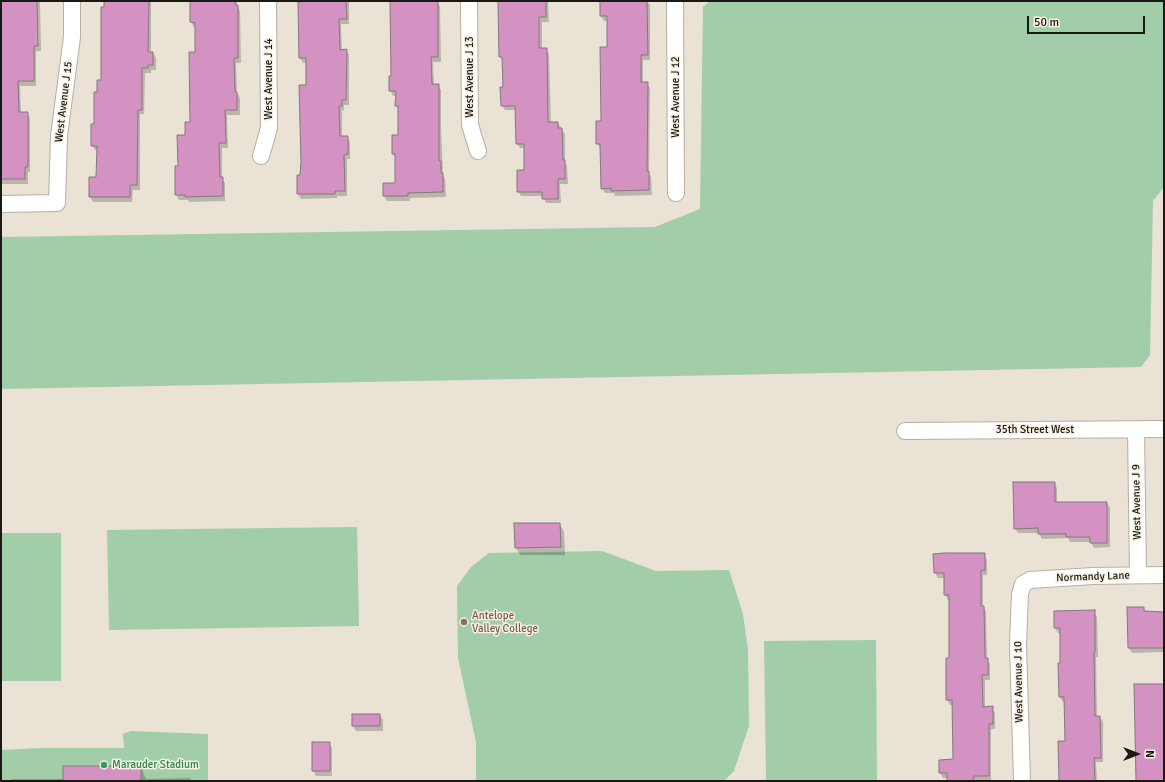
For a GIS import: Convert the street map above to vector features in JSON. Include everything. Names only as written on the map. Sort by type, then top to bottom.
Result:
[{"type":"street","name":"West Avenue J 15","points":[[1,204],[57,203],[59,136],[72,37],[72,1]]},
{"type":"street","name":"West Avenue J 14","points":[[261,156],[269,128],[268,1]]},
{"type":"street","name":"West Avenue J 13","points":[[469,1],[470,126],[478,151]]},
{"type":"street","name":"West Avenue J 12","points":[[675,1],[676,193]]},
{"type":"street","name":"35th Street West","points":[[905,431],[1164,429]]},
{"type":"street","name":"West Avenue J 9","points":[[1136,430],[1138,576]]},
{"type":"street","name":"Normandy Lane","points":[[1023,584],[1030,580],[1093,576],[1164,575]]},
{"type":"street","name":"West Avenue J 10","points":[[1022,781],[1018,644],[1020,594],[1023,584]]},
{"type":"green space","points":[[710,1],[1164,1],[1164,187],[1153,201],[1150,355],[1141,367],[1,389],[1,237],[655,227],[700,209],[703,7]]},
{"type":"green space","points":[[357,527],[359,626],[109,630],[107,530]]},
{"type":"green space","points":[[1,533],[61,533],[61,681],[1,681]]},
{"type":"green space","points":[[602,551],[656,571],[729,570],[743,614],[748,649],[749,726],[734,771],[724,781],[476,781],[476,742],[458,658],[457,586],[471,567],[489,553]]},
{"type":"green space","points":[[876,640],[877,781],[766,781],[764,641]]},
{"type":"green space","name":"Marauder Stadium","points":[[131,731],[208,734],[208,781],[1,781],[1,750],[41,748],[124,748],[123,734]]},
{"type":"building","points":[[1,1],[37,1],[38,46],[34,46],[34,81],[18,81],[19,112],[28,112],[28,167],[25,167],[25,179],[1,179]]},
{"type":"building","points":[[104,1],[149,1],[148,52],[153,52],[153,65],[148,65],[148,68],[142,68],[142,110],[138,110],[137,185],[130,185],[130,197],[89,197],[89,177],[96,177],[97,146],[91,146],[91,124],[94,124],[94,92],[97,92],[97,80],[101,80],[101,7],[104,7]]},
{"type":"building","points":[[190,1],[235,1],[235,5],[238,5],[238,58],[234,58],[237,110],[225,110],[226,143],[219,143],[220,177],[223,177],[223,196],[185,197],[185,195],[175,195],[175,166],[178,166],[177,135],[185,135],[185,122],[190,122],[189,52],[195,52],[195,23],[190,22]]},
{"type":"building","points":[[346,1],[347,19],[339,19],[340,50],[347,49],[346,100],[342,100],[342,106],[339,106],[340,136],[348,136],[348,154],[344,155],[345,191],[335,191],[335,194],[297,194],[297,175],[300,175],[301,162],[299,85],[306,85],[306,58],[299,58],[298,2]]},
{"type":"building","points":[[390,1],[438,1],[438,57],[431,57],[432,84],[439,84],[439,161],[441,161],[441,173],[443,173],[443,192],[408,193],[408,196],[383,196],[383,183],[395,183],[395,154],[392,154],[392,135],[398,135],[398,106],[395,106],[396,91],[389,91],[389,76],[391,76]]},
{"type":"building","points":[[498,1],[546,1],[546,17],[539,17],[539,48],[547,48],[548,122],[558,122],[558,128],[562,128],[565,179],[558,179],[558,199],[542,199],[542,192],[517,192],[517,170],[524,170],[524,144],[516,144],[515,106],[501,106],[500,87],[503,87],[502,57],[499,57]]},
{"type":"building","points":[[600,1],[647,1],[648,55],[641,55],[641,82],[648,82],[647,171],[649,171],[649,190],[611,191],[611,188],[601,189],[600,144],[596,144],[596,121],[601,121],[600,47],[607,47],[607,16],[600,16]]},
{"type":"building","points":[[1013,482],[1055,482],[1055,502],[1107,502],[1107,543],[1090,543],[1090,537],[1066,537],[1066,534],[1038,534],[1038,528],[1014,529]]},
{"type":"building","points":[[514,523],[560,523],[561,547],[515,548]]},
{"type":"building","points":[[985,553],[985,570],[981,570],[981,606],[984,606],[985,658],[988,658],[988,675],[982,675],[983,707],[993,706],[993,724],[989,724],[989,776],[974,776],[973,781],[947,781],[947,773],[939,773],[939,760],[953,759],[952,700],[946,700],[946,658],[949,658],[949,595],[944,595],[944,573],[934,573],[933,554]]},
{"type":"building","points":[[1127,607],[1144,607],[1144,611],[1164,612],[1164,648],[1128,648]]},
{"type":"building","points":[[1095,610],[1095,716],[1100,716],[1101,758],[1094,758],[1095,781],[1059,781],[1058,741],[1065,741],[1064,697],[1059,697],[1058,663],[1060,663],[1060,628],[1054,628],[1054,611]]},
{"type":"building","points":[[1134,684],[1164,684],[1164,781],[1136,781]]},
{"type":"building","points":[[352,714],[380,714],[380,726],[352,726]]},
{"type":"building","points":[[312,742],[330,742],[330,771],[312,771]]},
{"type":"building","points":[[63,766],[141,766],[141,781],[63,781]]},
{"type":"place","name":"Antelope Valley College","points":[[464,622]]},
{"type":"place","name":"Marauder Stadium","points":[[104,765]]}]
